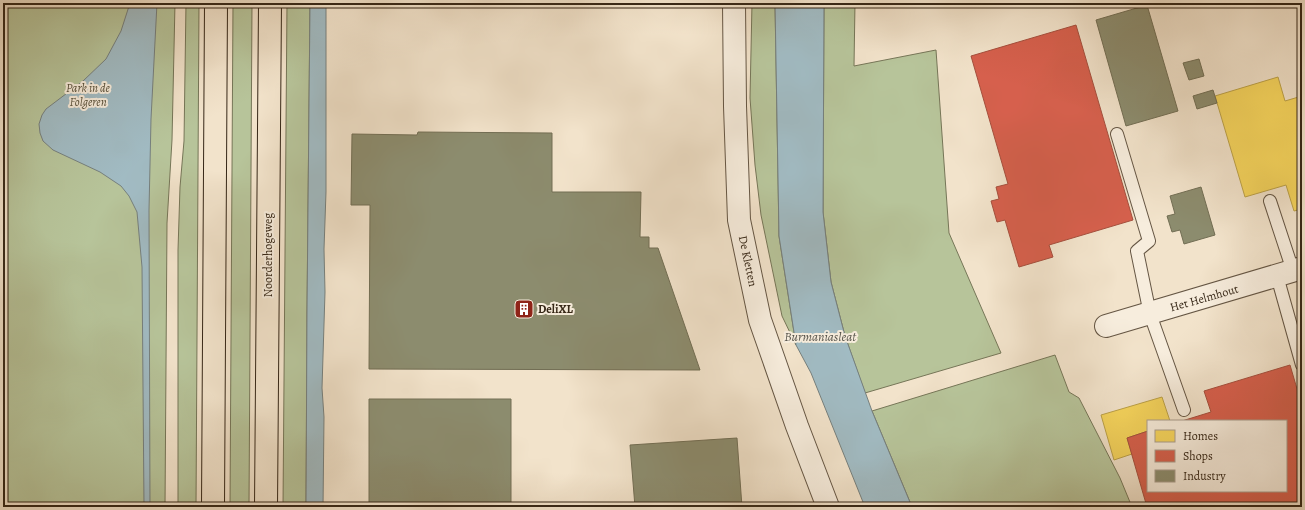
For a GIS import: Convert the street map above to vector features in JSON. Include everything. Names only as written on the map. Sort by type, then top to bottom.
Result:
[{"type":"main road","points":[[213,507],[216,3]]},
{"type":"main road","name":"Noorderhogeweg","points":[[266,507],[270,3]]},
{"type":"street","name":"De Kletten","points":[[734,3],[735,106],[739,220],[760,320],[797,426],[828,507]]},
{"type":"street","name":"Het Helmhout","points":[[1106,326],[1291,272]]},
{"type":"lane","points":[[1117,134],[1148,241],[1136,251],[1150,314],[1184,410]]},
{"type":"lane","points":[[1270,201],[1291,272],[1302,365]]},
{"type":"green space","name":"Park in de Folgeren","points":[[175,3],[172,140],[167,223],[165,507],[3,507],[3,4]]},
{"type":"green space","points":[[186,3],[199,3],[196,507],[178,507],[178,250],[180,187],[184,141]]},
{"type":"green space","points":[[233,3],[252,3],[249,507],[230,507]]},
{"type":"green space","points":[[287,3],[310,3],[306,507],[283,507]]},
{"type":"green space","points":[[752,3],[775,3],[779,236],[796,345],[782,316],[761,215],[755,165],[750,98]]},
{"type":"green space","points":[[824,3],[855,3],[854,66],[936,50],[949,233],[1001,353],[865,393],[845,336],[831,282],[823,212]]},
{"type":"green space","points":[[1055,355],[1069,392],[1079,398],[1120,478],[1132,507],[912,507],[872,411]]},
{"type":"water","points":[[130,3],[157,3],[151,119],[149,210],[150,507],[144,507],[142,267],[137,212],[129,196],[121,186],[100,172],[53,150],[43,141],[39,124],[46,109],[83,81],[106,59],[121,31]]},
{"type":"water","points":[[310,3],[326,3],[325,292],[322,388],[324,417],[323,507],[306,507]]},
{"type":"water","name":"Burmaniasleat","points":[[775,3],[824,3],[823,212],[831,282],[845,336],[872,411],[912,507],[865,507],[811,373],[796,345],[779,236]]},
{"type":"building: Homes","points":[[1278,77],[1285,101],[1302,96],[1302,209],[1294,211],[1286,185],[1245,197],[1215,96]]},
{"type":"building: Homes","points":[[1162,397],[1170,420],[1147,420],[1147,431],[1127,438],[1132,454],[1114,460],[1101,415]]},
{"type":"building: Shops","points":[[1076,25],[1133,220],[1049,245],[1053,257],[1019,267],[1005,220],[997,222],[991,201],[999,199],[996,187],[1008,184],[971,56]]},
{"type":"building: Shops","points":[[1290,365],[1302,406],[1302,507],[1147,507],[1127,438],[1147,431],[1147,492],[1287,492],[1287,420],[1185,420],[1211,412],[1204,391]]},
{"type":"building: Industry","points":[[1147,5],[1178,111],[1126,126],[1096,20]]},
{"type":"building: Industry","points":[[1199,59],[1204,76],[1189,80],[1183,63]]},
{"type":"building: Industry","points":[[1213,90],[1217,103],[1197,109],[1193,96]]},
{"type":"building: Industry","name":"DeliXL","points":[[418,132],[552,133],[552,192],[641,192],[640,237],[649,237],[649,248],[658,248],[700,370],[369,369],[370,205],[351,205],[352,134],[417,135]]},
{"type":"building: Industry","points":[[1201,187],[1215,235],[1184,244],[1180,230],[1172,232],[1167,216],[1175,214],[1170,196]]},
{"type":"building: Industry","points":[[369,399],[511,399],[511,507],[369,507]]},
{"type":"building: Industry","points":[[737,438],[742,507],[635,507],[630,445]]},
{"type":"place","name":"DeliXL","points":[[524,309]]}]
